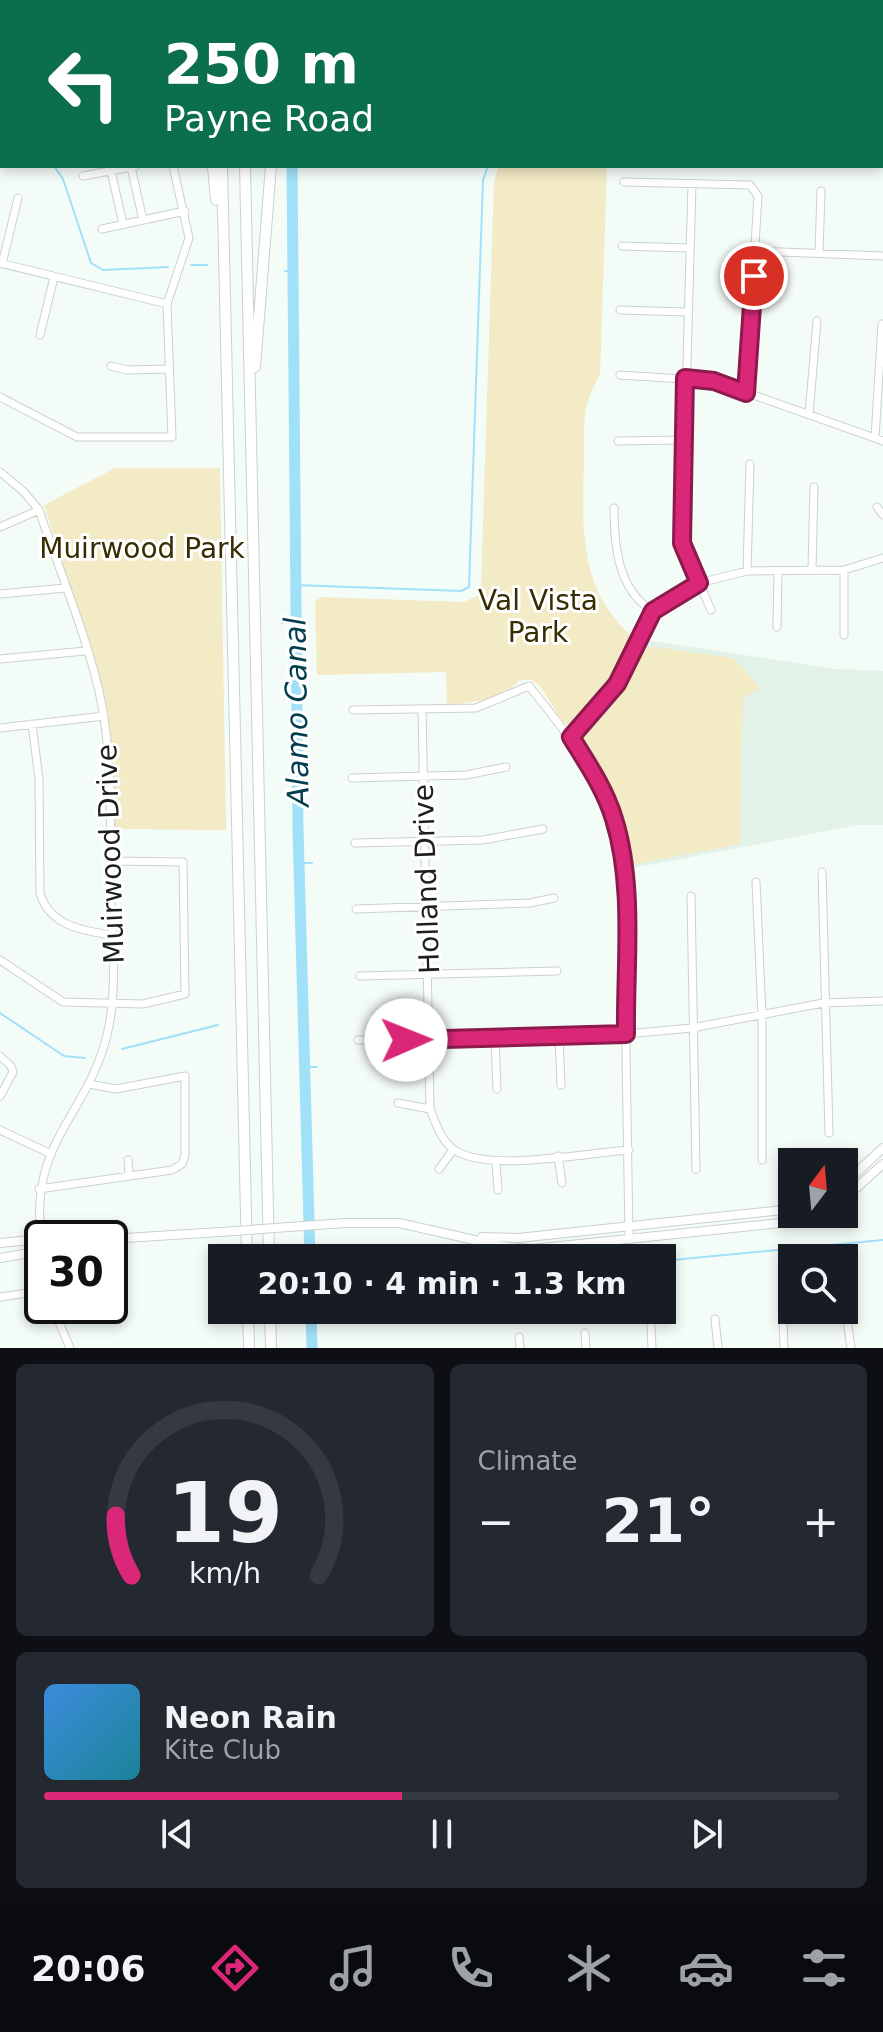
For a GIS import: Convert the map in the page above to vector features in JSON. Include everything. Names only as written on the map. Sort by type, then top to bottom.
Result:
[{"type":"highway","points":[[213,168],[216,213],[223,228]]},
{"type":"highway","points":[[222,168],[247,1244]]},
{"type":"highway","points":[[245,168],[269,1244]]},
{"type":"highway","points":[[250,401],[271,168]]},
{"type":"highway","points":[[248,1324],[249,1348]]},
{"type":"highway","points":[[270,1324],[271,1348]]},
{"type":"main road","points":[[858,1171],[883,1148]]},
{"type":"main road","points":[[858,1186],[883,1164]]},
{"type":"main road","points":[[465,1237],[518,1238],[778,1211]]},
{"type":"main road","points":[[128,1238],[345,1223],[399,1223],[516,1249],[778,1223]]},
{"type":"main road","points":[[0,1243],[24,1241]]},
{"type":"main road","points":[[0,1258],[24,1254]]},
{"type":"street","points":[[83,176],[128,168]]},
{"type":"street","points":[[134,168],[143,220]]},
{"type":"street","points":[[0,397],[77,437],[172,437],[167,304],[171,282],[187,248],[185,211],[174,168]]},
{"type":"street","points":[[111,171],[123,224]]},
{"type":"street","points":[[624,182],[750,185],[755,188],[758,196],[756,251],[746,393]]},
{"type":"street","points":[[692,184],[682,543],[711,610]]},
{"type":"street","points":[[819,253],[821,191]]},
{"type":"street","points":[[18,198],[1,264],[167,304]]},
{"type":"street","points":[[102,229],[185,211]]},
{"type":"street","points":[[622,246],[690,248]]},
{"type":"street","points":[[756,251],[883,256]]},
{"type":"street","points":[[40,335],[54,277]]},
{"type":"street","points":[[620,310],[688,312]]},
{"type":"street","points":[[809,414],[817,321]]},
{"type":"street","points":[[620,375],[714,381],[879,439],[882,324]]},
{"type":"street","points":[[111,366],[127,370],[169,369]]},
{"type":"street","points":[[618,441],[683,440]]},
{"type":"street","points":[[747,571],[750,464]]},
{"type":"street","name":"Muirwood Drive","points":[[0,472],[24,492],[39,510],[104,716],[111,861],[109,1028],[89,1084],[49,1153],[39,1189],[41,1220]]},
{"type":"street","points":[[812,568],[814,487]]},
{"type":"street","points":[[877,507],[883,515]]},
{"type":"street","points":[[614,508],[617,551],[626,582],[641,605],[653,611]]},
{"type":"street","points":[[0,527],[39,510]]},
{"type":"street","points":[[571,737],[617,684],[653,611],[699,583],[747,571],[844,570],[883,558]]},
{"type":"street","points":[[844,570],[844,635]]},
{"type":"street","points":[[777,627],[778,573]]},
{"type":"street","points":[[0,594],[65,588]]},
{"type":"street","points":[[0,659],[85,651]]},
{"type":"street","points":[[353,710],[476,708],[529,686],[571,737],[603,792],[620,840],[625,901],[629,1238]]},
{"type":"street","name":"Holland Drive","points":[[422,710],[430,1109],[453,1150]]},
{"type":"street","points":[[0,728],[104,716]]},
{"type":"street","points":[[32,724],[39,779],[40,893],[44,908],[64,924],[112,935]]},
{"type":"street","points":[[352,778],[478,774],[506,767]]},
{"type":"street","points":[[355,843],[483,840],[543,829]]},
{"type":"street","points":[[0,960],[63,1002],[143,1004],[185,994],[183,862],[111,861]]},
{"type":"street","points":[[822,872],[823,1003],[829,1133]]},
{"type":"street","points":[[756,882],[762,1015],[762,1160]]},
{"type":"street","points":[[691,896],[696,1169]]},
{"type":"street","points":[[356,909],[530,903],[554,898]]},
{"type":"street","points":[[360,976],[557,971]]},
{"type":"street","points":[[358,1040],[626,1034],[692,1028],[823,1003],[883,1001]]},
{"type":"street","points":[[559,1036],[561,1085]]},
{"type":"street","points":[[495,1038],[497,1089]]},
{"type":"street","points":[[0,1056],[13,1072],[0,1096]]},
{"type":"street","points":[[39,1189],[172,1170],[182,1164],[185,1155],[185,1076],[116,1089],[89,1084]]},
{"type":"street","points":[[398,1103],[430,1109]]},
{"type":"street","points":[[0,1130],[49,1153]]},
{"type":"street","points":[[439,1169],[453,1150],[471,1159],[496,1162],[629,1150]]},
{"type":"street","points":[[558,1156],[562,1183]]},
{"type":"street","points":[[128,1160],[129,1176]]},
{"type":"street","points":[[496,1162],[498,1190]]},
{"type":"street","points":[[0,1297],[24,1294]]},
{"type":"street","points":[[715,1319],[718,1348]]},
{"type":"street","points":[[60,1324],[70,1348]]},
{"type":"street","points":[[783,1324],[784,1348]]},
{"type":"street","points":[[848,1324],[851,1348]]},
{"type":"street","points":[[651,1327],[652,1348]]},
{"type":"street","points":[[585,1333],[586,1348]]},
{"type":"street","points":[[519,1337],[520,1348]]},
{"type":"shaded area","points":[[646,640],[836,669],[883,671],[883,825],[858,825],[628,869],[624,832],[613,799],[579,738],[619,692]]},
{"type":"green space","name":"Val Vista Park","points":[[498,168],[607,168],[600,375],[589,397],[584,428],[584,536],[594,581],[603,601],[617,621],[635,638],[606,693],[571,727],[563,722],[539,685],[529,679],[519,681],[486,700],[447,705],[446,672],[317,675],[315,602],[321,597],[463,602],[476,597],[481,586],[494,181]]},
{"type":"green space","name":"Muirwood Park","points":[[115,468],[220,468],[226,830],[114,829],[107,708],[44,505]]},
{"type":"green space","points":[[647,646],[733,658],[761,688],[743,698],[740,844],[631,865],[619,805],[581,740],[617,700]]},
{"type":"waterway","points":[[55,168],[63,179],[91,263],[103,270],[168,267]]},
{"type":"waterway","name":"Alamo Canal","points":[[292,168],[298,829],[310,1244]]},
{"type":"waterway","points":[[295,585],[461,591],[469,587],[483,180],[487,168]]},
{"type":"waterway","points":[[191,265],[207,265]]},
{"type":"waterway","name":"Alamo Canal","points":[[285,271],[293,272]]},
{"type":"waterway","points":[[282,623],[295,623]]},
{"type":"waterway","points":[[299,863],[312,863]]},
{"type":"waterway","points":[[0,1013],[64,1056],[85,1058]]},
{"type":"waterway","points":[[122,1049],[218,1025]]},
{"type":"waterway","points":[[306,1067],[317,1067]]},
{"type":"waterway","points":[[676,1260],[883,1240]]},
{"type":"waterway","name":"Alamo Canal","points":[[311,1324],[312,1348]]},
{"type":"waterway","points":[[312,1333],[315,1324]]},
{"type":"route","points":[[406,1040],[626,1034],[625,901],[620,840],[599,784],[571,737],[605,702],[617,684],[653,611],[699,583],[682,543],[685,378],[714,381],[746,393],[754,276]]}]
